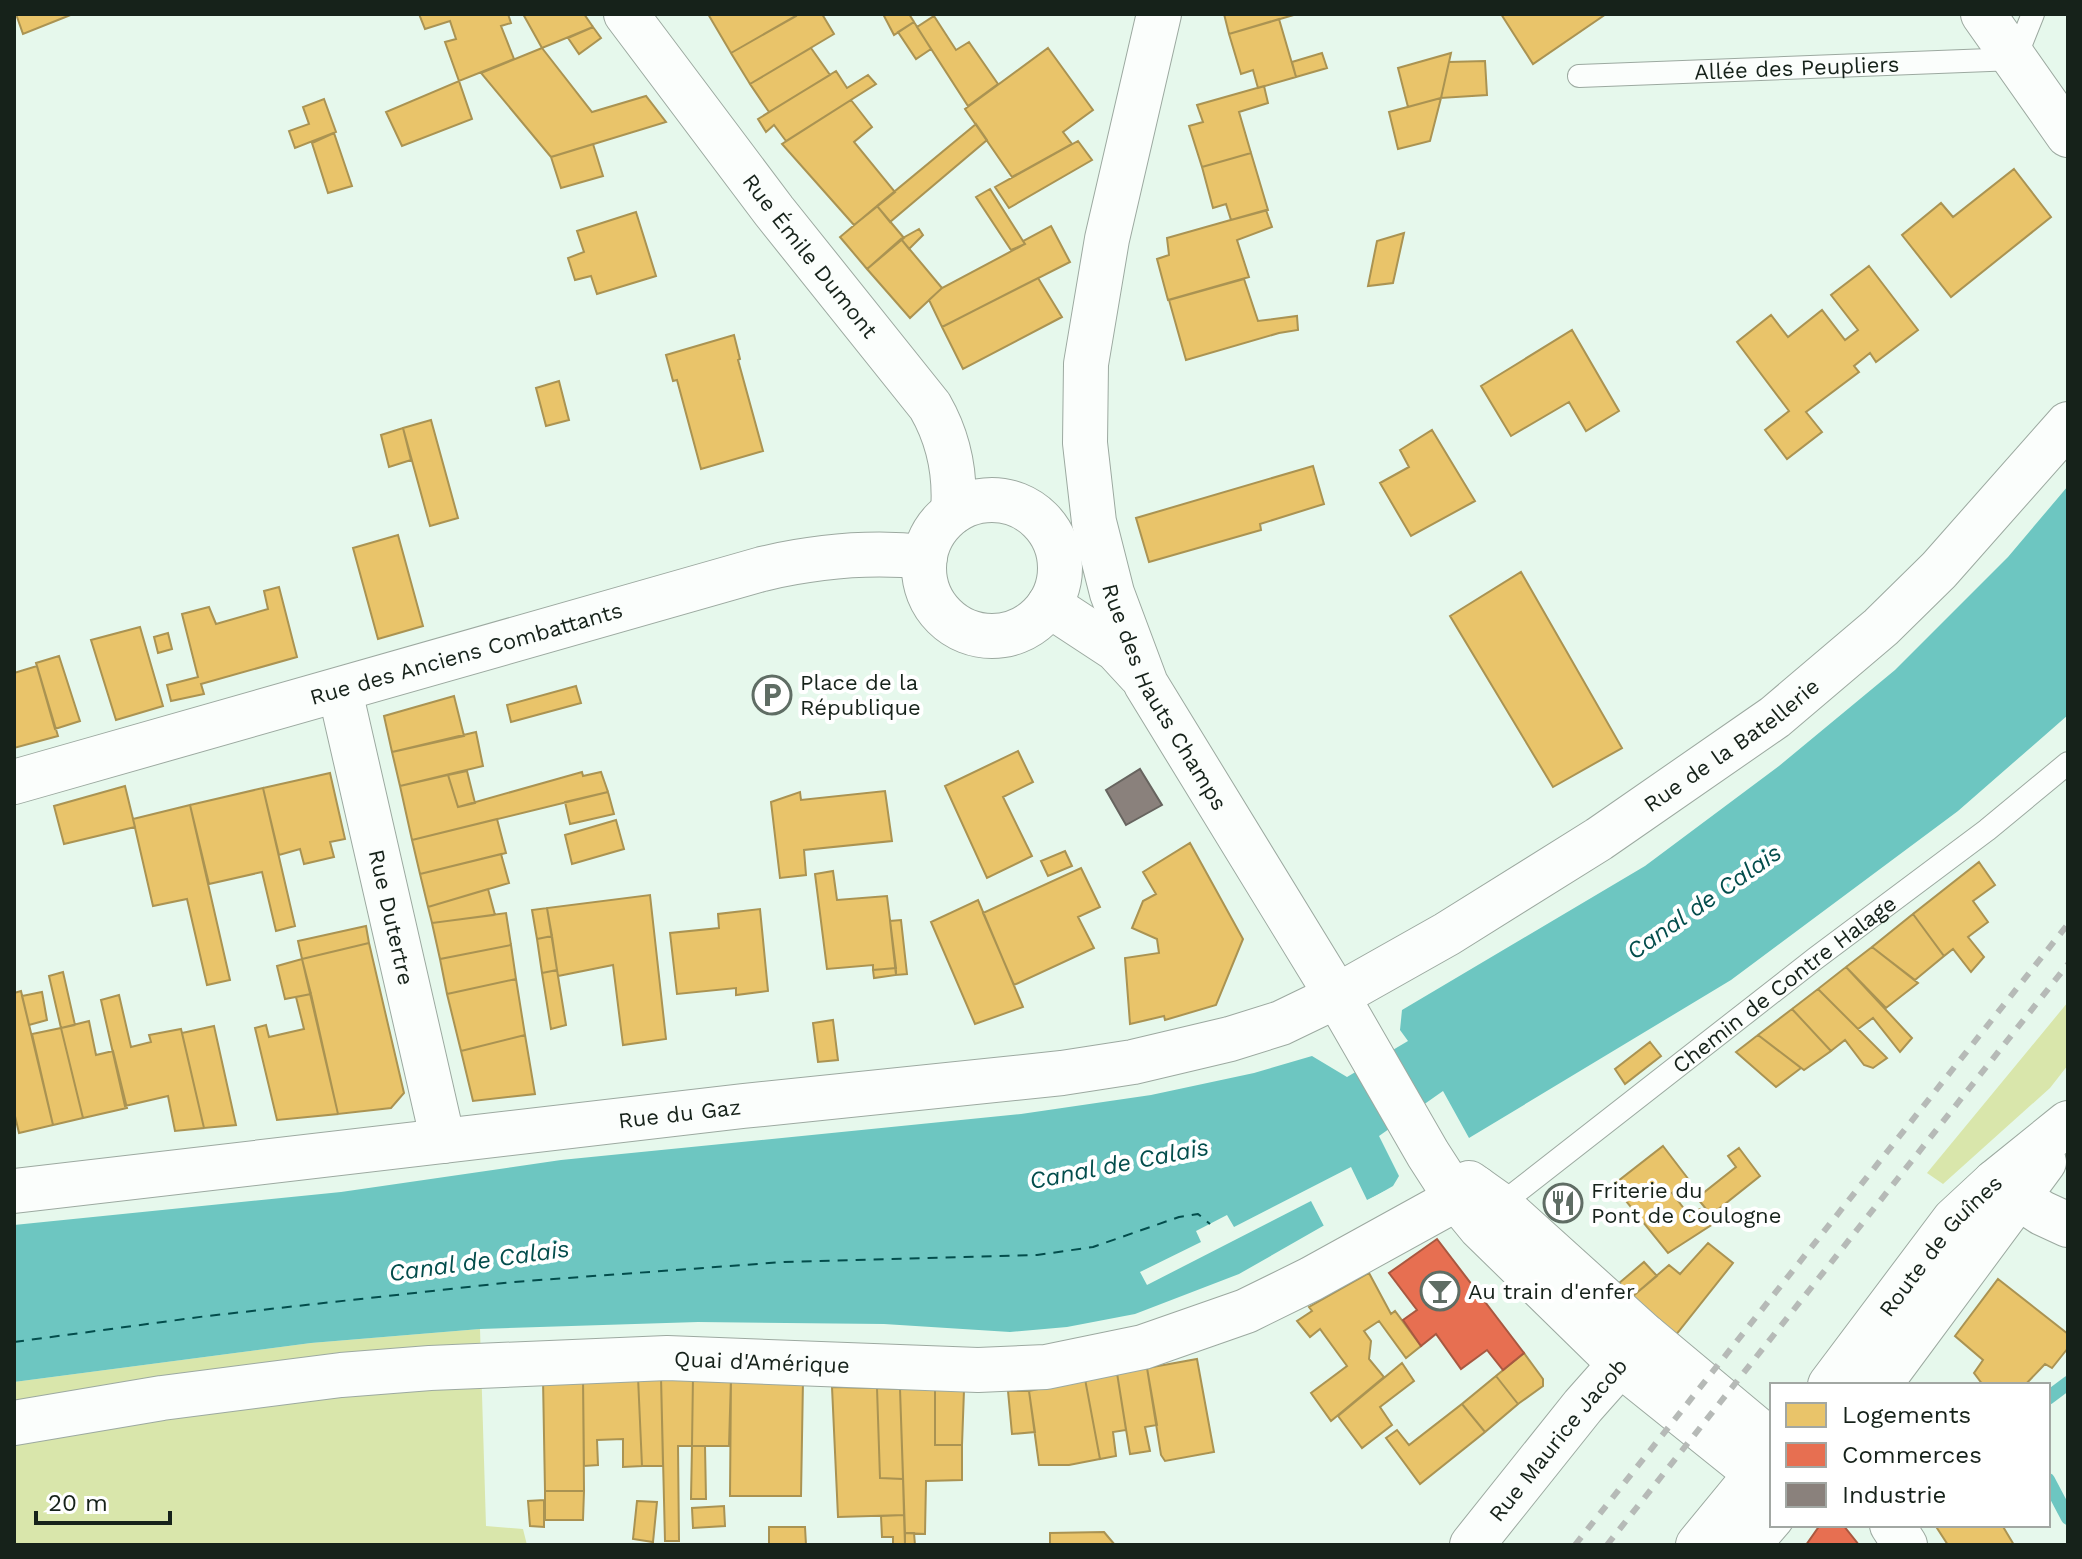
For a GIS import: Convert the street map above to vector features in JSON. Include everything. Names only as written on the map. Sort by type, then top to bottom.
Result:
[{"type":"street","name":"Rue Émile Dumont","points":[[626,14],[774,211],[930,406],[950,455],[954,482],[953,512]]},
{"type":"street","name":"Rue des Hauts Champs","points":[[1056,544],[1053,513],[1057,487],[1086,364],[1107,239],[1159,14]]},
{"type":"street","points":[[1983,14],[2068,135]]},
{"type":"street","name":"Rue des Hauts Champs","points":[[1086,364],[1086,454],[1094,522],[1112,593],[1146,684],[1337,996],[1428,1154],[1477,1197],[1632,1350],[1768,1464]]},
{"type":"street","name":"Rue de la Batellerie","points":[[1337,996],[1447,934],[1599,839],[1775,717],[1881,627],[1939,570],[2068,424]]},
{"type":"street","points":[[985,500],[1017,505],[1037,517],[1056,544],[1059,575],[1049,605],[1034,621],[1015,632],[994,636],[973,633],[953,624],[937,609],[924,579],[925,557],[935,531],[953,512],[985,500]]},
{"type":"street","name":"Rue des Anciens Combattants","points":[[14,782],[802,560],[877,553],[925,557]]},
{"type":"street","points":[[1049,605],[1116,649],[1146,684]]},
{"type":"street","name":"Rue Dutertre","points":[[340,691],[443,1141]]},
{"type":"street","name":"Rue du Gaz","points":[[14,1191],[1062,1073],[1119,1064],[1258,1031],[1337,996]]},
{"type":"street","name":"Route de Guînes","points":[[1880,1383],[2007,1190],[2068,1125]]},
{"type":"street","points":[[2007,1190],[2042,1213],[2068,1225]]},
{"type":"street","name":"Route de Guînes","points":[[1832,1383],[1954,1220],[2007,1190]]},
{"type":"street","name":"Quai d'Amérique","points":[[14,1423],[190,1394],[341,1375],[430,1368],[667,1358],[978,1370],[1046,1367],[1143,1347],[1215,1324],[1276,1298],[1477,1197]]},
{"type":"street","name":"Rue Maurice Jacob","points":[[1472,1545],[1632,1350]]},
{"type":"street","points":[[1698,1545],[1768,1464]]},
{"type":"street","points":[[1748,1545],[1770,1519]]},
{"type":"street","points":[[1893,1527],[1905,1545]]},
{"type":"lane","points":[[2015,59],[2033,14]]},
{"type":"lane","name":"Allée des Peupliers","points":[[1579,76],[2015,59]]},
{"type":"lane","name":"Chemin de Contre Halage","points":[[1477,1197],[1579,1146],[1816,958],[1987,830],[2068,763]]},
{"type":"green space","points":[[2068,1002],[2068,1065],[2050,1088],[1943,1184],[1927,1173]]},
{"type":"green space","points":[[480,1329],[486,1526],[523,1529],[527,1545],[14,1545],[14,1382],[311,1343]]},
{"type":"water","name":"Canal de Calais","points":[[2068,486],[2068,715],[1958,811],[1731,980],[1469,1138],[1443,1091],[1379,1136],[1399,1176],[1393,1186],[1239,1274],[1135,1314],[1067,1327],[1010,1332],[884,1324],[698,1322],[480,1329],[311,1343],[14,1382],[14,1225],[341,1192],[561,1160],[1021,1114],[1151,1095],[1254,1073],[1312,1056],[1347,1077],[1408,1041],[1400,1030],[1402,1010],[1645,866],[1779,766],[1895,670],[2008,557]]},
{"type":"pier","points":[[1351,1167],[1367,1200],[1385,1191],[1387,1195],[1326,1230],[1311,1201],[1147,1285],[1140,1272],[1201,1242],[1196,1231],[1227,1215],[1234,1227]]},
{"type":"building: Logements","points":[[16,14],[73,14],[23,34]]},
{"type":"building: Logements","points":[[419,14],[508,14],[511,23],[501,26],[514,59],[459,81],[445,42],[456,39],[450,21],[425,29]]},
{"type":"building: Logements","points":[[523,14],[584,14],[593,27],[542,48]]},
{"type":"building: Logements","points":[[708,14],[795,14],[796,16],[731,53]]},
{"type":"building: Logements","points":[[799,14],[822,14],[834,34],[750,84],[731,53]]},
{"type":"building: Logements","points":[[883,14],[909,14],[914,22],[894,35]]},
{"type":"building: Logements","points":[[1224,14],[1297,14],[1229,34]]},
{"type":"building: Logements","points":[[1501,14],[1606,14],[1533,64]]},
{"type":"building: Logements","points":[[934,16],[956,50],[969,42],[998,84],[968,106],[917,27]]},
{"type":"building: Logements","points":[[1279,19],[1296,77],[1258,88],[1253,70],[1241,74],[1229,34]]},
{"type":"building: Logements","points":[[914,22],[931,49],[916,59],[898,32]]},
{"type":"building: Logements","points":[[593,27],[601,38],[579,54],[568,38]]},
{"type":"building: Logements","points":[[542,48],[592,112],[646,96],[666,122],[551,157],[481,73]]},
{"type":"building: Logements","points":[[811,48],[830,75],[769,112],[750,84]]},
{"type":"building: Logements","points":[[1048,48],[1093,110],[1063,132],[1072,144],[1012,177],[965,109]]},
{"type":"building: Logements","points":[[1322,53],[1327,68],[1296,77],[1292,62]]},
{"type":"building: Logements","points":[[1451,53],[1441,98],[1408,107],[1398,68]]},
{"type":"building: Logements","points":[[1485,61],[1487,95],[1441,98],[1449,62]]},
{"type":"building: Logements","points":[[836,71],[847,88],[868,75],[876,84],[786,141],[774,125],[766,132],[758,119]]},
{"type":"building: Logements","points":[[459,81],[472,119],[402,146],[386,112]]},
{"type":"building: Logements","points":[[1264,86],[1268,103],[1239,112],[1251,153],[1202,167],[1189,126],[1203,122],[1197,105]]},
{"type":"building: Logements","points":[[1441,98],[1430,141],[1398,149],[1389,112]]},
{"type":"building: Logements","points":[[324,99],[336,132],[295,148],[289,131],[309,124],[303,107]]},
{"type":"building: Logements","points":[[851,100],[872,127],[854,142],[895,192],[854,225],[782,144]]},
{"type":"building: Logements","points":[[976,124],[987,140],[890,222],[877,206]]},
{"type":"building: Logements","points":[[334,133],[352,186],[328,193],[312,143]]},
{"type":"building: Logements","points":[[1078,141],[1092,160],[1009,208],[995,187]]},
{"type":"building: Logements","points":[[593,144],[603,176],[561,188],[551,157]]},
{"type":"building: Logements","points":[[1251,153],[1268,210],[1231,220],[1226,204],[1213,208],[1202,167]]},
{"type":"building: Logements","points":[[2014,169],[2051,217],[1951,297],[1902,235],[1941,203],[1953,217]]},
{"type":"building: Logements","points":[[990,189],[1025,244],[1011,250],[976,197]]},
{"type":"building: Logements","points":[[877,206],[904,238],[867,269],[840,237]]},
{"type":"building: Logements","points":[[1266,210],[1272,227],[1237,240],[1249,277],[1168,300],[1157,259],[1169,255],[1167,238]]},
{"type":"building: Logements","points":[[636,212],[656,276],[597,294],[591,276],[575,280],[568,258],[584,252],[577,231]]},
{"type":"building: Logements","points":[[1051,226],[1070,262],[942,327],[929,300],[942,288],[1025,244],[1023,241]]},
{"type":"building: Logements","points":[[919,229],[923,235],[909,249],[901,239]]},
{"type":"building: Logements","points":[[1404,233],[1393,283],[1368,286],[1377,241]]},
{"type":"building: Logements","points":[[901,239],[942,288],[910,318],[867,269]]},
{"type":"building: Logements","points":[[1869,266],[1918,330],[1876,362],[1870,353],[1854,366],[1859,372],[1806,412],[1822,432],[1787,459],[1765,430],[1789,411],[1737,342],[1771,315],[1788,337],[1822,310],[1845,340],[1858,330],[1831,295]]},
{"type":"building: Logements","points":[[1038,278],[1062,317],[963,369],[942,327]]},
{"type":"building: Logements","points":[[1244,279],[1258,321],[1297,316],[1298,330],[1186,360],[1169,300]]},
{"type":"building: Logements","points":[[1572,330],[1619,411],[1586,431],[1569,402],[1511,436],[1481,386]]},
{"type":"building: Logements","points":[[734,335],[763,451],[701,469],[677,380],[673,381],[666,355]]},
{"type":"building: Logements","points":[[559,381],[569,420],[546,426],[536,388]]},
{"type":"building: Logements","points":[[431,420],[458,518],[430,526],[403,428]]},
{"type":"building: Logements","points":[[403,428],[411,460],[389,467],[381,435]]},
{"type":"building: Logements","points":[[1432,430],[1475,501],[1411,536],[1380,483],[1409,467],[1400,450]]},
{"type":"building: Logements","points":[[1313,466],[1324,504],[1260,524],[1261,530],[1149,562],[1136,518]]},
{"type":"building: Logements","points":[[398,535],[423,626],[378,639],[353,548]]},
{"type":"building: Logements","points":[[1521,572],[1622,748],[1553,787],[1450,616]]},
{"type":"building: Logements","points":[[279,587],[297,657],[201,684],[204,694],[171,701],[167,685],[198,677],[182,614],[209,607],[216,624],[268,609],[264,591]]},
{"type":"building: Logements","points":[[140,627],[163,706],[116,720],[91,640]]},
{"type":"building: Logements","points":[[168,633],[172,649],[158,653],[154,637]]},
{"type":"building: Logements","points":[[59,656],[80,721],[55,729],[36,663]]},
{"type":"building: Logements","points":[[37,666],[58,736],[14,748],[14,673]]},
{"type":"building: Logements","points":[[576,686],[581,703],[511,722],[507,705]]},
{"type":"building: Logements","points":[[454,696],[464,736],[392,752],[384,716]]},
{"type":"building: Logements","points":[[476,732],[483,766],[400,786],[392,752]]},
{"type":"building: Logements","points":[[1018,751],[1033,782],[1003,797],[1032,856],[987,878],[945,786]]},
{"type":"building: Logements","points":[[467,771],[475,803],[458,807],[448,775]]},
{"type":"building: Logements","points":[[582,772],[583,776],[601,772],[608,792],[412,840],[400,786],[448,775],[458,807]]},
{"type":"building: Logements","points":[[330,773],[345,839],[330,842],[334,857],[304,864],[300,849],[279,855],[263,788]]},
{"type":"building: Logements","points":[[125,786],[135,827],[64,844],[54,806]]},
{"type":"building: Logements","points":[[263,788],[295,926],[276,931],[262,872],[209,884],[190,805]]},
{"type":"building: Logements","points":[[885,791],[892,841],[804,850],[806,875],[780,878],[771,802],[800,792],[801,800]]},
{"type":"building: Logements","points":[[608,792],[614,814],[570,824],[565,802]]},
{"type":"building: Logements","points":[[190,805],[230,980],[207,985],[187,899],[153,906],[133,819]]},
{"type":"building: Logements","points":[[497,819],[506,853],[420,874],[412,840]]},
{"type":"building: Logements","points":[[616,820],[624,849],[572,864],[565,835]]},
{"type":"building: Logements","points":[[1190,843],[1243,939],[1216,1005],[1165,1020],[1164,1016],[1130,1024],[1125,958],[1159,953],[1157,939],[1132,928],[1143,901],[1156,894],[1143,872]]},
{"type":"building: Logements","points":[[1065,851],[1072,866],[1048,876],[1041,861]]},
{"type":"building: Logements","points":[[501,854],[509,883],[428,907],[420,874]]},
{"type":"building: Logements","points":[[1979,862],[1995,885],[1973,901],[1988,922],[1968,937],[1984,957],[1971,972],[1953,949],[1944,956],[1913,914]]},
{"type":"building: Logements","points":[[1081,868],[1100,907],[1078,917],[1094,948],[1014,985],[983,913]]},
{"type":"building: Logements","points":[[833,871],[837,900],[887,896],[896,968],[873,970],[873,965],[827,969],[815,874]]},
{"type":"building: Logements","points":[[488,889],[495,915],[432,923],[428,907]]},
{"type":"building: Logements","points":[[650,895],[666,1039],[623,1045],[613,965],[558,976],[547,908]]},
{"type":"building: Logements","points":[[978,900],[1023,1007],[975,1024],[931,922]]},
{"type":"building: Logements","points":[[547,908],[552,936],[537,939],[532,910]]},
{"type":"building: Logements","points":[[760,909],[768,991],[736,995],[736,988],[677,994],[670,933],[719,928],[718,914]]},
{"type":"building: Logements","points":[[506,913],[511,945],[440,959],[432,923]]},
{"type":"building: Logements","points":[[1913,914],[1944,956],[1915,980],[1872,947]]},
{"type":"building: Logements","points":[[901,920],[907,974],[896,975],[890,921]]},
{"type":"building: Logements","points":[[366,926],[369,943],[302,959],[298,941]]},
{"type":"building: Logements","points":[[552,936],[557,970],[542,973],[537,939]]},
{"type":"building: Logements","points":[[369,943],[404,1093],[391,1108],[338,1114],[302,959]]},
{"type":"building: Logements","points":[[511,945],[516,979],[447,994],[440,959]]},
{"type":"building: Logements","points":[[1872,947],[1918,983],[1886,1008],[1846,967]]},
{"type":"building: Logements","points":[[302,959],[311,994],[285,999],[277,966]]},
{"type":"building: Logements","points":[[1846,967],[1912,1038],[1900,1052],[1873,1018],[1858,1029],[1818,989]]},
{"type":"building: Logements","points":[[896,968],[896,975],[874,978],[873,970]]},
{"type":"building: Logements","points":[[557,970],[566,1025],[551,1029],[542,973]]},
{"type":"building: Logements","points":[[63,972],[75,1025],[61,1028],[49,976]]},
{"type":"building: Logements","points":[[516,979],[525,1035],[461,1051],[447,994]]},
{"type":"building: Logements","points":[[1818,989],[1887,1058],[1873,1068],[1864,1065],[1845,1040],[1831,1051],[1792,1009]]},
{"type":"building: Logements","points":[[21,991],[53,1125],[19,1133],[14,1112],[14,993]]},
{"type":"building: Logements","points":[[42,992],[47,1020],[29,1025],[22,996]]},
{"type":"building: Logements","points":[[311,994],[338,1114],[277,1120],[255,1028],[266,1025],[269,1037],[304,1029],[296,997]]},
{"type":"building: Logements","points":[[119,995],[131,1047],[151,1042],[149,1035],[181,1029],[204,1128],[175,1131],[168,1096],[125,1106],[101,1000]]},
{"type":"building: Logements","points":[[1792,1009],[1831,1051],[1804,1070],[1758,1035]]},
{"type":"building: Logements","points":[[833,1020],[838,1060],[818,1062],[813,1023]]},
{"type":"building: Logements","points":[[89,1021],[96,1055],[113,1051],[127,1108],[83,1118],[61,1028]]},
{"type":"building: Logements","points":[[214,1026],[236,1125],[204,1128],[182,1033]]},
{"type":"building: Logements","points":[[61,1028],[83,1118],[53,1125],[32,1034]]},
{"type":"building: Logements","points":[[525,1035],[535,1094],[473,1101],[461,1051]]},
{"type":"building: Logements","points":[[1758,1035],[1801,1068],[1776,1087],[1736,1052]]},
{"type":"building: Logements","points":[[1650,1042],[1661,1056],[1625,1084],[1615,1069]]},
{"type":"building: Logements","points":[[1663,1146],[1689,1180],[1672,1193],[1689,1215],[1700,1209],[1713,1224],[1668,1253],[1613,1185]]},
{"type":"building: Logements","points":[[1739,1148],[1760,1176],[1711,1215],[1697,1198],[1736,1167],[1728,1156]]},
{"type":"building: Logements","points":[[1708,1243],[1733,1263],[1675,1336],[1632,1297],[1669,1265],[1680,1274]]},
{"type":"building: Logements","points":[[1644,1262],[1657,1276],[1632,1297],[1618,1284]]},
{"type":"building: Logements","points":[[1369,1273],[1391,1314],[1395,1311],[1421,1346],[1406,1358],[1379,1321],[1364,1331],[1371,1341],[1369,1359],[1384,1377],[1331,1421],[1311,1393],[1347,1366],[1320,1329],[1310,1337],[1297,1321],[1312,1311],[1309,1307]]},
{"type":"building: Logements","points":[[1998,1279],[2068,1334],[2068,1348],[2052,1368],[2045,1364],[2027,1383],[1982,1383],[1974,1373],[1983,1360],[1955,1336]]},
{"type":"building: Logements","points":[[1524,1353],[1543,1379],[1543,1386],[1518,1404],[1496,1376]]},
{"type":"building: Logements","points":[[1197,1359],[1214,1452],[1165,1461],[1161,1455],[1147,1368]]},
{"type":"building: Logements","points":[[1402,1363],[1414,1381],[1380,1407],[1392,1425],[1362,1448],[1338,1416]]},
{"type":"building: Logements","points":[[1147,1368],[1157,1425],[1145,1427],[1150,1451],[1130,1454],[1117,1373]]},
{"type":"building: Logements","points":[[1117,1373],[1126,1430],[1113,1432],[1116,1456],[1100,1459],[1085,1379]]},
{"type":"building: Logements","points":[[693,1376],[731,1377],[729,1446],[692,1446]]},
{"type":"building: Logements","points":[[693,1376],[692,1446],[678,1446],[679,1541],[665,1541],[661,1377]]},
{"type":"building: Logements","points":[[1496,1376],[1518,1404],[1485,1432],[1462,1404]]},
{"type":"building: Logements","points":[[638,1377],[661,1377],[663,1466],[642,1466]]},
{"type":"building: Logements","points":[[638,1377],[642,1466],[623,1467],[623,1439],[597,1440],[598,1465],[584,1466],[583,1378]]},
{"type":"building: Logements","points":[[731,1377],[803,1380],[801,1496],[730,1496]]},
{"type":"building: Logements","points":[[583,1378],[584,1491],[545,1491],[543,1379]]},
{"type":"building: Logements","points":[[1085,1379],[1100,1459],[1069,1465],[1039,1465],[1029,1391]]},
{"type":"building: Logements","points":[[832,1387],[877,1388],[880,1478],[903,1479],[904,1515],[838,1517]]},
{"type":"building: Logements","points":[[877,1388],[900,1389],[903,1479],[880,1478]]},
{"type":"building: Logements","points":[[900,1389],[935,1389],[935,1445],[962,1445],[962,1480],[926,1481],[925,1534],[905,1533]]},
{"type":"building: Logements","points":[[935,1389],[964,1390],[962,1445],[935,1445]]},
{"type":"building: Logements","points":[[1008,1391],[1029,1391],[1035,1432],[1012,1434]]},
{"type":"building: Logements","points":[[1462,1404],[1485,1432],[1420,1484],[1386,1438],[1397,1430],[1409,1445]]},
{"type":"building: Logements","points":[[692,1446],[705,1446],[706,1499],[691,1499]]},
{"type":"building: Logements","points":[[545,1491],[584,1491],[583,1520],[545,1520]]},
{"type":"building: Logements","points":[[544,1500],[544,1527],[530,1526],[528,1501]]},
{"type":"building: Logements","points":[[637,1501],[657,1502],[653,1542],[633,1539]]},
{"type":"building: Logements","points":[[724,1506],[725,1526],[693,1528],[692,1508]]},
{"type":"building: Logements","points":[[904,1515],[905,1545],[893,1545],[893,1537],[882,1537],[881,1516]]},
{"type":"building: Logements","points":[[769,1527],[805,1527],[806,1545],[769,1545]]},
{"type":"building: Logements","points":[[1936,1527],[2003,1527],[2014,1545],[1948,1545]]},
{"type":"building: Logements","points":[[1104,1532],[1115,1545],[1050,1545],[1050,1533]]},
{"type":"building: Logements","points":[[905,1533],[914,1533],[915,1545],[905,1545]]},
{"type":"building: Commerces","name":"Friterie du Pont de Coulogne","points":[[1560,1189],[1578,1207],[1566,1218],[1548,1199]]},
{"type":"building: Commerces","name":"Au train d'enfer","points":[[1437,1239],[1524,1353],[1503,1370],[1487,1350],[1461,1369],[1436,1334],[1421,1346],[1403,1320],[1417,1310],[1389,1273]]},
{"type":"building: Commerces","points":[[1819,1527],[1845,1527],[1859,1545],[1806,1545]]},
{"type":"building: Industrie","points":[[1140,769],[1162,805],[1126,825],[1106,790]]},
{"type":"waterway","points":[[2050,1396],[2068,1383]]},
{"type":"waterway","points":[[2050,1484],[2068,1518]]},
{"type":"ferry route","points":[[14,1342],[207,1316],[513,1282],[784,1262],[1037,1255],[1093,1247],[1179,1217],[1198,1214],[1210,1224]]},
{"type":"railway","points":[[1575,1545],[2068,924]]},
{"type":"railway","points":[[1607,1545],[2068,964]]},
{"type":"place","name":"Place de la République","points":[[772,695]]},
{"type":"place","name":"Friterie du Pont de Coulogne","points":[[1563,1203]]},
{"type":"place","name":"Au train d'enfer","points":[[1440,1291]]}]
